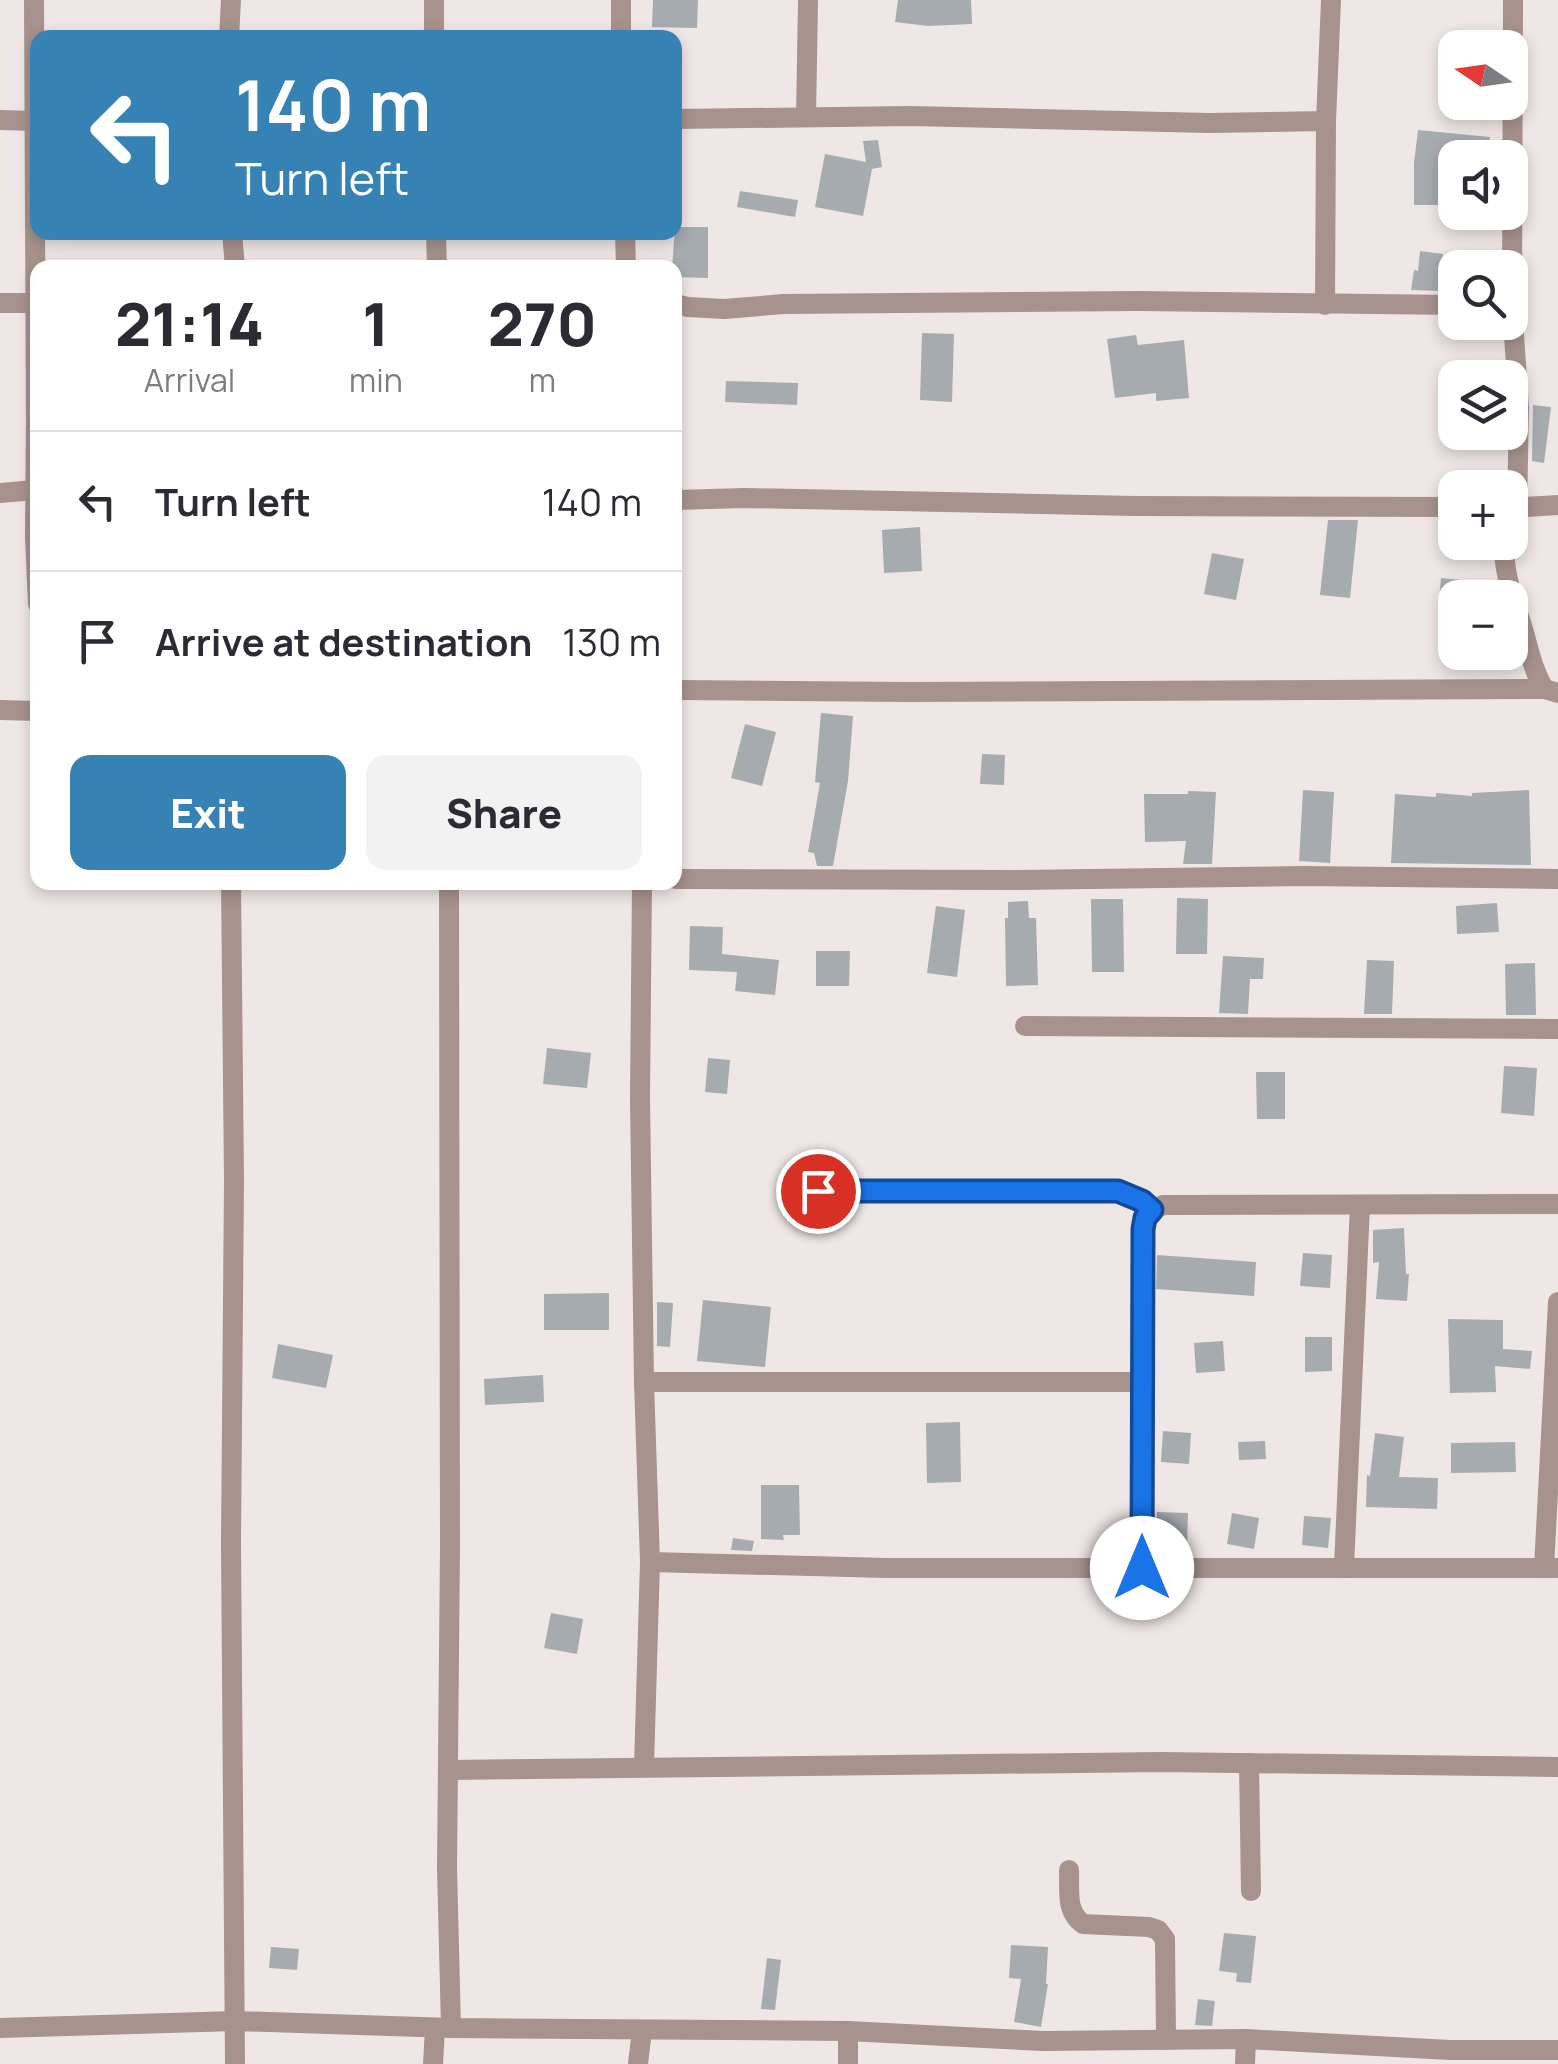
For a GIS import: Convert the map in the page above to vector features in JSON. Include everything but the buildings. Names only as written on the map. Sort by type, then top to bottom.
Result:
[{"type":"street","points":[[34,0],[34,30]]},
{"type":"street","points":[[229,30],[230,0]]},
{"type":"street","points":[[434,0],[434,30]]},
{"type":"street","points":[[620,0],[621,30]]},
{"type":"street","points":[[806,117],[808,0]]},
{"type":"street","points":[[1325,305],[1331,0]]},
{"type":"street","points":[[1511,250],[1513,0]]},
{"type":"street","points":[[682,119],[912,116],[1326,121]]},
{"type":"street","points":[[0,120],[30,121]]},
{"type":"street","points":[[682,305],[704,308],[1138,301],[1438,304]]},
{"type":"street","points":[[0,302],[30,303]]},
{"type":"street","points":[[1514,340],[1519,408],[1515,470]]},
{"type":"street","points":[[0,492],[30,490]]},
{"type":"street","points":[[682,500],[1438,507]]},
{"type":"street","points":[[1528,507],[1558,506]]},
{"type":"street","points":[[1505,560],[1507,580],[1533,671],[1551,691]]},
{"type":"street","points":[[682,690],[1551,691]]},
{"type":"street","points":[[0,710],[30,711]]},
{"type":"street","points":[[682,879],[1305,876],[1558,879]]},
{"type":"street","points":[[231,890],[235,2064]]},
{"type":"street","points":[[433,2064],[443,2028],[447,1868],[448,890]]},
{"type":"street","points":[[642,890],[640,1098],[650,1562],[644,1766]]},
{"type":"street","points":[[1026,1026],[1558,1029]]},
{"type":"street","points":[[818,1191],[1118,1191],[1152,1210]]},
{"type":"street","points":[[1142,1568],[1143,1229],[1152,1210],[1163,1205],[1558,1204]]},
{"type":"street","points":[[1344,1567],[1360,1206]]},
{"type":"street","points":[[650,1562],[887,1568],[1551,1568],[1558,1302]]},
{"type":"street","points":[[644,1382],[1142,1382]]},
{"type":"street","points":[[448,1770],[1249,1763],[1558,1766]]},
{"type":"street","points":[[1249,1763],[1252,1891]]},
{"type":"street","points":[[1069,1870],[1070,1910],[1083,1924],[1150,1928],[1158,1930],[1164,1939],[1166,2040]]},
{"type":"street","points":[[0,2028],[236,2021],[443,2028],[848,2031],[1043,2040],[1246,2039],[1450,2057],[1558,2050]]},
{"type":"street","points":[[638,2064],[642,2030]]},
{"type":"street","points":[[848,2031],[848,2064]]},
{"type":"street","points":[[1245,2064],[1246,2039]]},
{"type":"street","points":[[1043,2040],[1043,2064]]},
{"type":"route","points":[[818,1191],[1118,1191],[1152,1210],[1143,1229],[1142,1568]]}]
